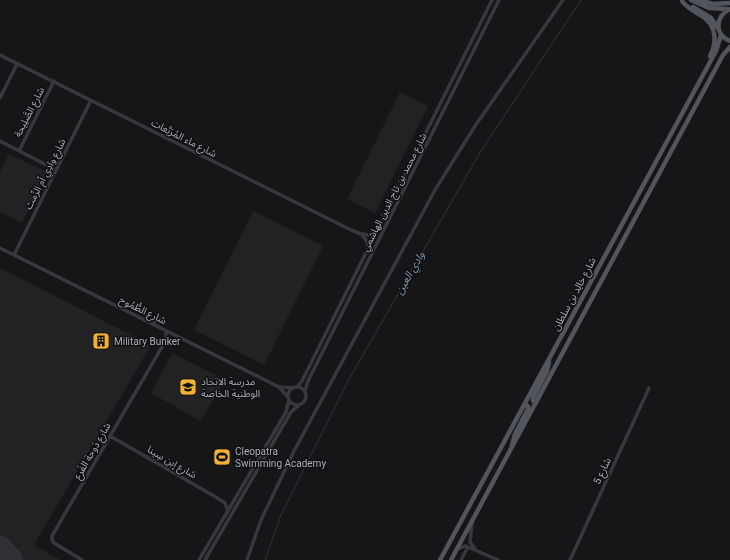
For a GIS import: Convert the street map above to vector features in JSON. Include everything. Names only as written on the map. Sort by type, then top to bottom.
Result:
[{"type":"main road","points":[[691,0],[714,9],[729,9]]},
{"type":"main road","points":[[699,0],[713,4],[730,3]]},
{"type":"main road","points":[[681,1],[710,18],[720,32],[730,41]]},
{"type":"main road","points":[[681,1],[708,21],[714,34],[714,48],[701,78]]},
{"type":"main road","name":"شارع خالِد بن سلطان","points":[[440,560],[718,46],[720,32],[718,26],[720,18],[722,14],[729,9]]},
{"type":"main road","name":"شارع خالِد بن سلطان","points":[[451,560],[723,55],[730,47]]},
{"type":"main road","points":[[706,89],[724,57],[730,51]]},
{"type":"main road","points":[[536,403],[533,401],[533,398],[547,371],[550,358]]},
{"type":"main road","points":[[512,449],[515,434],[528,409],[528,406],[525,404]]},
{"type":"street","name":"شارع محمد بن تاج الدين الهاشمي","points":[[295,388],[302,381],[493,0]]},
{"type":"street","points":[[488,22],[496,2],[493,0]]},
{"type":"street","name":"شارع محمد بن تاج الدين الهاشمي","points":[[305,391],[307,383],[498,0]]},
{"type":"street","points":[[247,560],[260,520],[294,451],[434,190],[475,126],[563,0]]},
{"type":"street","name":"شارع ماء المُرَبَّعات","points":[[0,55],[361,235]]},
{"type":"street","points":[[0,98],[18,64]]},
{"type":"street","name":"شارع الصَّلِيحة","points":[[19,150],[54,81]]},
{"type":"street","name":"شارع وادِي أم الرِّمث","points":[[14,255],[91,100]]},
{"type":"street","points":[[0,141],[56,170]]},
{"type":"street","points":[[361,235],[375,234]]},
{"type":"street","points":[[361,235],[366,240],[369,248]]},
{"type":"street","name":"شارع الطُّمُوح","points":[[0,248],[279,387],[295,388]]},
{"type":"street","points":[[152,324],[160,318]]},
{"type":"street","points":[[166,331],[166,340],[176,336]]},
{"type":"street","name":"شارع دَوحة الفَرع","points":[[82,560],[54,543],[52,536],[166,340]]},
{"type":"street","name":"شارع الطُّمُوح","points":[[279,387],[288,398]]},
{"type":"street","points":[[199,560],[285,413],[288,406],[290,391],[295,388],[302,389],[305,391],[307,398],[305,402],[292,412],[205,560]]},
{"type":"street","name":"شارع 5","points":[[570,560],[649,388]]},
{"type":"street","points":[[288,398],[293,405],[298,406]]},
{"type":"street","name":"شارع إبن سِينا","points":[[110,436],[225,503]]},
{"type":"street","points":[[228,511],[225,503],[233,501]]},
{"type":"street","points":[[473,519],[470,542],[476,550]]},
{"type":"street","points":[[457,550],[465,546],[498,560]]},
{"type":"street","points":[[461,560],[468,547]]},
{"type":"shaded area","points":[[400,92],[428,106],[375,213],[347,199]]},
{"type":"shaded area","points":[[9,154],[47,172],[22,223],[0,212],[0,172]]},
{"type":"shaded area","points":[[253,211],[323,246],[264,365],[194,330]]},
{"type":"shaded area","points":[[0,268],[151,345],[34,545],[60,560],[0,560]]},
{"type":"shaded area","name":"مدرسة الاتحاد الوطنية الخاصة","points":[[172,353],[226,380],[200,421],[151,393]]},
{"type":"waterway","name":"وادي العين","points":[[265,560],[281,515],[349,379],[481,151],[581,0]]},
{"type":"runway","points":[[0,546],[13,560]]},
{"type":"place","name":"Military Bunker","points":[[101,341]]},
{"type":"place","name":"مدرسة الاتحاد الوطنية الخاصة","points":[[188,387]]},
{"type":"place","name":"Cleopatra Swimming Academy","points":[[222,457]]}]
